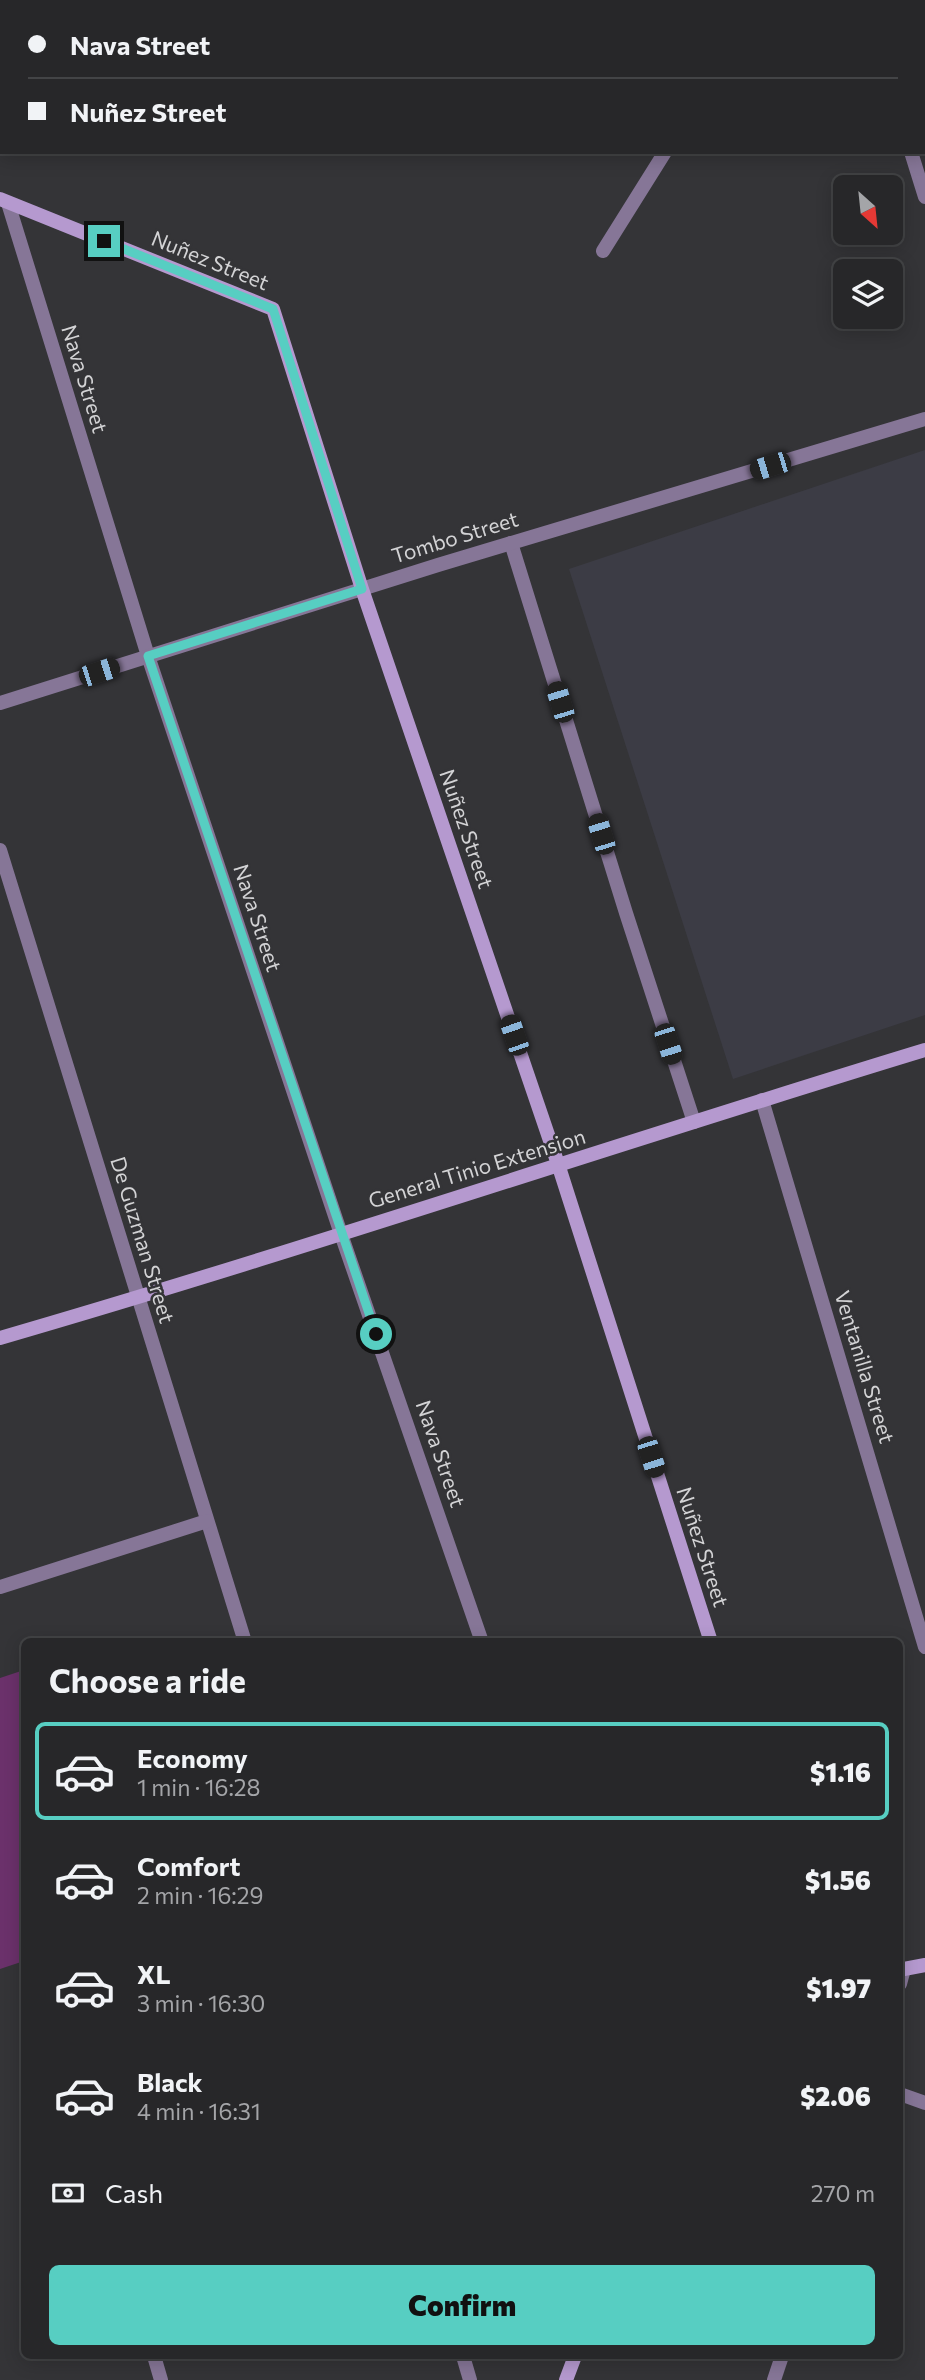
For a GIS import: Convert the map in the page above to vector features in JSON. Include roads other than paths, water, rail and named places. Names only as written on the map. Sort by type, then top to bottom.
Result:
[{"type":"street","points":[[603,251],[664,154]]},
{"type":"street","points":[[912,154],[925,197]]},
{"type":"street","name":"Nuñez Street","points":[[4,201],[273,309],[362,589],[559,1167],[709,1638]]},
{"type":"street","name":"Nava Street","points":[[4,201],[148,656],[341,1234],[481,1638]]},
{"type":"street","name":"Tombo Street","points":[[0,703],[511,543],[925,419]]},
{"type":"street","points":[[511,543],[694,1122]]},
{"type":"street","name":"De Guzman Street","points":[[0,850],[244,1638]]},
{"type":"street","name":"General Tinio Extension","points":[[0,1338],[137,1298],[925,1051]]},
{"type":"street","name":"Ventanilla Street","points":[[762,1100],[925,1647]]},
{"type":"street","points":[[0,1587],[207,1521]]},
{"type":"street","points":[[903,1972],[925,1965]]},
{"type":"street","points":[[903,2095],[925,2103]]},
{"type":"street","points":[[155,2359],[161,2380]]},
{"type":"street","points":[[464,2359],[470,2380]]},
{"type":"street","points":[[566,2380],[574,2359]]},
{"type":"street","points":[[774,2380],[781,2359]]}]
